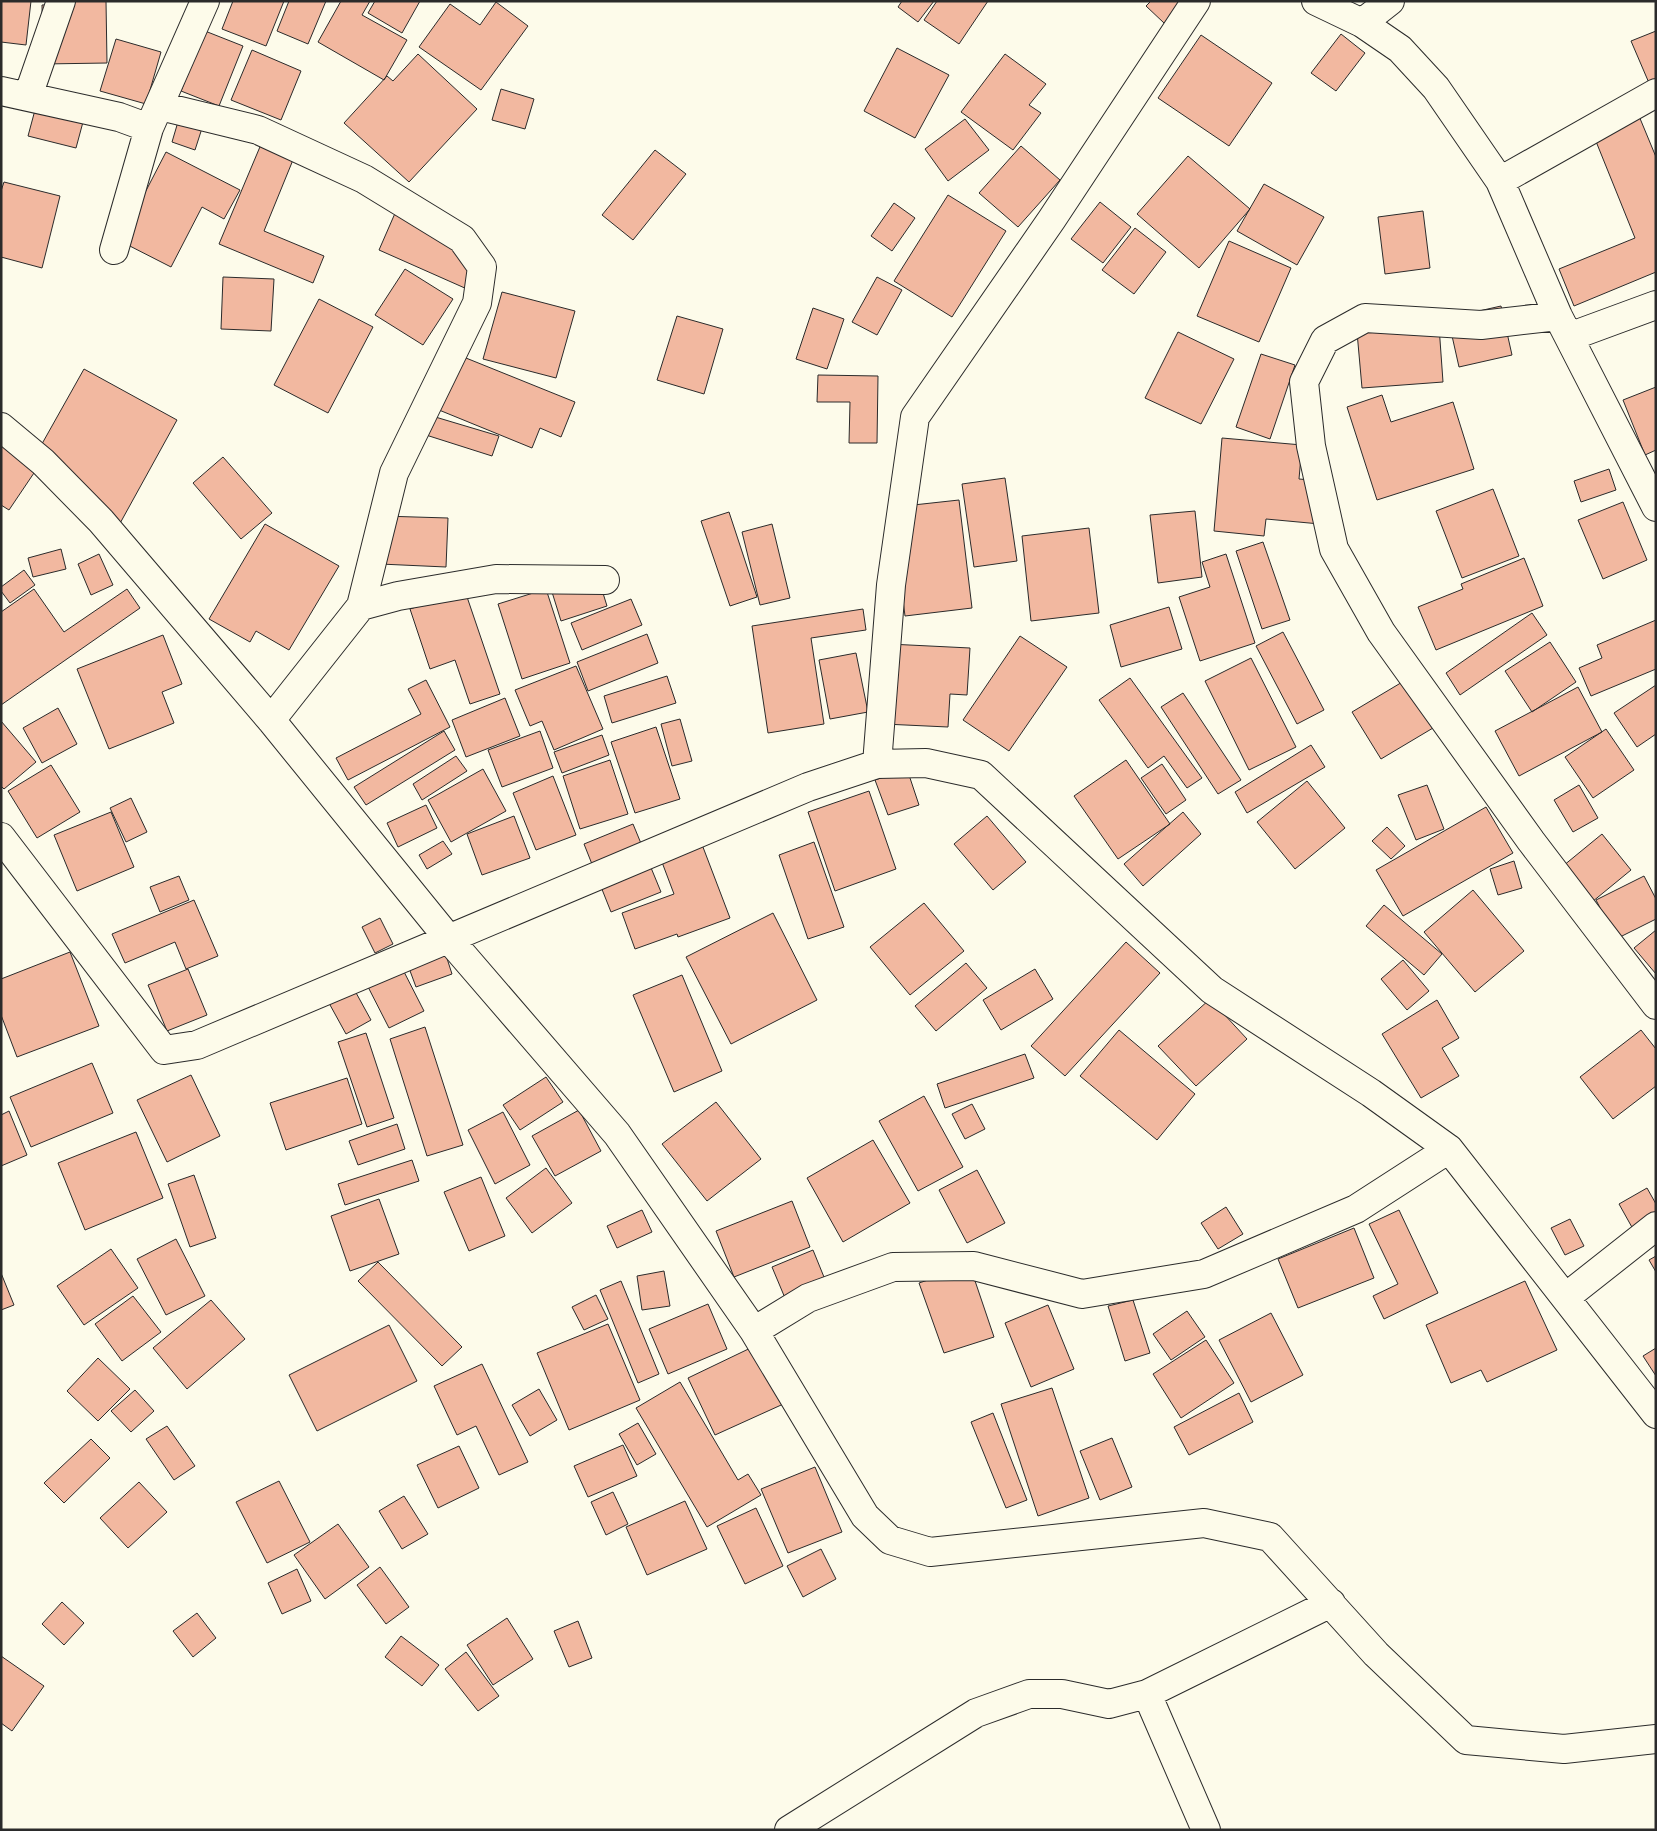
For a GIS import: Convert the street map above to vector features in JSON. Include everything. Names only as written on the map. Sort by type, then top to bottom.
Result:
[{"type":"street","points":[[28,96],[61,1]]},
{"type":"street","points":[[114,250],[155,117],[205,1]]},
{"type":"street","points":[[877,764],[891,585],[915,417],[1047,227],[1196,1]]},
{"type":"street","points":[[1316,1],[1362,23],[1400,49],[1436,88],[1500,181],[1563,326],[1656,507]]},
{"type":"street","points":[[1362,23],[1390,1]]},
{"type":"street","points":[[1,90],[119,117],[155,117],[258,130],[364,179],[462,239],[482,267],[477,303],[394,473],[361,606],[271,720]]},
{"type":"street","points":[[1500,181],[1656,93]]},
{"type":"street","points":[[1656,305],[1563,326],[1365,318],[1325,340],[1304,382],[1311,446],[1334,550],[1380,632],[1531,841],[1656,1005]]},
{"type":"street","points":[[1,427],[42,462],[101,521],[271,720],[448,938],[616,1134],[754,1331],[866,1516],[890,1540],[930,1552],[1204,1523],[1270,1537],[1376,1654],[1466,1740],[1564,1749],[1656,1739]]},
{"type":"street","points":[[361,606],[398,596],[496,579],[604,580]]},
{"type":"street","points":[[1,837],[164,1050],[197,1045],[808,788],[877,764],[926,763],[981,775],[1212,990],[1371,1093],[1449,1149],[1656,1414]]},
{"type":"street","points":[[754,1331],[808,1298],[893,1268],[974,1266],[1082,1294],[1204,1274],[1356,1209],[1449,1149]]},
{"type":"street","points":[[1566,1297],[1656,1226]]},
{"type":"street","points":[[789,1830],[976,1713],[1029,1694],[1062,1694],[1109,1704],[1147,1694],[1331,1603]]},
{"type":"street","points":[[1147,1694],[1206,1830]]},
{"type":"building","points":[[1,1],[31,1],[26,45],[1,42]]},
{"type":"building","points":[[70,1],[106,1],[107,63],[43,64],[42,5],[70,4]]},
{"type":"building","points":[[233,1],[284,1],[266,46],[222,29]]},
{"type":"building","points":[[289,1],[326,1],[308,44],[277,31]]},
{"type":"building","points":[[341,1],[370,1],[362,15],[407,40],[384,80],[318,42]]},
{"type":"building","points":[[375,1],[420,1],[402,33],[368,13]]},
{"type":"building","points":[[902,1],[934,1],[918,22],[898,7]]},
{"type":"building","points":[[937,1],[988,1],[959,44],[924,20]]},
{"type":"building","points":[[1151,1],[1185,1],[1164,23],[1146,6]]},
{"type":"building","points":[[496,2],[528,26],[481,90],[419,47],[450,4],[480,25]]},
{"type":"building","points":[[205,31],[243,46],[219,106],[181,91]]},
{"type":"building","points":[[1656,31],[1656,80],[1649,83],[1631,41]]},
{"type":"building","points":[[1341,34],[1365,53],[1336,91],[1311,73]]},
{"type":"building","points":[[1201,35],[1272,83],[1229,146],[1158,98]]},
{"type":"building","points":[[116,39],[161,52],[146,104],[100,91]]},
{"type":"building","points":[[897,48],[949,75],[915,138],[864,111]]},
{"type":"building","points":[[252,50],[301,71],[281,120],[231,100]]},
{"type":"building","points":[[418,54],[477,109],[409,182],[344,123],[387,76],[393,81]]},
{"type":"building","points":[[1005,54],[1046,84],[1029,105],[1041,113],[1013,150],[961,112]]},
{"type":"building","points":[[501,89],[534,99],[525,129],[492,120]]},
{"type":"building","points":[[35,110],[83,122],[76,148],[28,136]]},
{"type":"building","points":[[180,115],[204,122],[195,150],[172,142]]},
{"type":"building","points":[[1639,116],[1656,157],[1656,272],[1574,306],[1559,269],[1635,238],[1593,134]]},
{"type":"building","points":[[965,119],[989,150],[948,181],[925,149]]},
{"type":"building","points":[[262,142],[295,155],[264,231],[324,256],[313,283],[219,244]]},
{"type":"building","points":[[1021,146],[1060,180],[1018,227],[979,193]]},
{"type":"building","points":[[655,150],[686,174],[633,240],[602,215]]},
{"type":"building","points":[[166,152],[240,190],[224,219],[202,207],[171,267],[120,241]]},
{"type":"building","points":[[1188,156],[1250,209],[1199,268],[1137,214]]},
{"type":"building","points":[[4,182],[60,196],[42,268],[1,257],[1,191]]},
{"type":"building","points":[[1264,184],[1324,217],[1297,265],[1237,231]]},
{"type":"building","points":[[948,195],[1006,231],[952,317],[894,281]]},
{"type":"building","points":[[1100,202],[1131,227],[1103,263],[1071,239]]},
{"type":"building","points":[[894,203],[915,218],[892,251],[871,236]]},
{"type":"building","points":[[396,211],[484,250],[467,289],[379,250]]},
{"type":"building","points":[[1423,211],[1430,268],[1385,274],[1378,217]]},
{"type":"building","points":[[1135,228],[1166,252],[1134,294],[1102,270]]},
{"type":"building","points":[[1229,241],[1291,268],[1259,342],[1197,316]]},
{"type":"building","points":[[405,269],[453,299],[423,345],[375,315]]},
{"type":"building","points":[[223,277],[274,279],[271,331],[221,329]]},
{"type":"building","points":[[877,277],[902,290],[877,335],[852,322]]},
{"type":"building","points":[[502,292],[575,311],[556,378],[483,359]]},
{"type":"building","points":[[319,299],[373,327],[328,413],[274,385]]},
{"type":"building","points":[[1501,306],[1512,355],[1459,367],[1448,318]]},
{"type":"building","points":[[813,308],[844,319],[827,369],[796,359]]},
{"type":"building","points":[[677,316],[723,329],[704,394],[657,380]]},
{"type":"building","points":[[1439,326],[1443,382],[1362,388],[1357,332]]},
{"type":"building","points":[[1178,332],[1234,359],[1201,424],[1145,398]]},
{"type":"building","points":[[1261,354],[1295,365],[1270,439],[1236,427]]},
{"type":"building","points":[[461,356],[575,402],[561,437],[540,428],[532,448],[439,410]]},
{"type":"building","points":[[84,369],[177,420],[118,527],[34,458]]},
{"type":"building","points":[[818,375],[878,376],[877,443],[849,443],[850,402],[817,402]]},
{"type":"building","points":[[1656,387],[1656,450],[1645,455],[1623,400]]},
{"type":"building","points":[[1382,395],[1391,422],[1453,402],[1474,469],[1377,500],[1347,407]]},
{"type":"building","points":[[432,416],[499,436],[492,456],[426,435]]},
{"type":"building","points":[[1222,438],[1302,445],[1299,479],[1324,481],[1320,524],[1266,519],[1264,536],[1214,531]]},
{"type":"building","points":[[1,442],[38,467],[9,510],[1,505]]},
{"type":"building","points":[[223,457],[272,513],[241,539],[193,483]]},
{"type":"building","points":[[1609,469],[1616,490],[1581,502],[1574,481]]},
{"type":"building","points":[[1005,478],[1017,561],[974,567],[962,484]]},
{"type":"building","points":[[1493,489],[1519,556],[1462,578],[1436,511]]},
{"type":"building","points":[[959,500],[972,608],[905,616],[898,560],[895,507]]},
{"type":"building","points":[[1623,502],[1647,560],[1603,579],[1578,520]]},
{"type":"building","points":[[1195,511],[1202,577],[1158,583],[1150,515]]},
{"type":"building","points":[[729,512],[757,597],[730,606],[701,521]]},
{"type":"building","points":[[382,516],[448,518],[446,567],[380,564]]},
{"type":"building","points":[[265,524],[339,566],[289,650],[256,631],[250,642],[209,619]]},
{"type":"building","points":[[772,524],[790,598],[760,605],[742,532]]},
{"type":"building","points":[[1089,528],[1099,613],[1031,621],[1022,536]]},
{"type":"building","points":[[1263,542],[1290,620],[1262,629],[1236,551]]},
{"type":"building","points":[[61,549],[66,569],[33,577],[28,558]]},
{"type":"building","points":[[99,554],[113,585],[91,595],[78,564]]},
{"type":"building","points":[[1226,554],[1255,643],[1200,661],[1179,597],[1210,587],[1202,562]]},
{"type":"building","points":[[1524,558],[1543,606],[1436,650],[1418,607],[1463,589],[1461,584]]},
{"type":"building","points":[[24,570],[35,585],[10,603],[1,591],[1,587]]},
{"type":"building","points":[[598,577],[607,606],[561,621],[552,592]]},
{"type":"building","points":[[34,589],[64,632],[127,589],[140,608],[1,705],[1,612]]},
{"type":"building","points":[[546,589],[570,663],[522,679],[498,604]]},
{"type":"building","points":[[465,591],[500,694],[470,704],[455,660],[430,669],[410,609]]},
{"type":"building","points":[[631,599],[642,625],[582,650],[571,623]]},
{"type":"building","points":[[1169,607],[1182,649],[1121,667],[1110,625]]},
{"type":"building","points":[[863,609],[866,630],[811,638],[824,724],[768,733],[752,626]]},
{"type":"building","points":[[1532,613],[1547,635],[1460,695],[1446,673]]},
{"type":"building","points":[[1656,620],[1656,669],[1591,696],[1579,668],[1602,658],[1597,645]]},
{"type":"building","points":[[1283,632],[1324,710],[1297,724],[1256,646]]},
{"type":"building","points":[[647,634],[658,663],[588,691],[577,662]]},
{"type":"building","points":[[163,635],[182,684],[162,692],[174,723],[109,749],[77,669]]},
{"type":"building","points":[[1020,636],[1067,667],[1009,751],[963,720]]},
{"type":"building","points":[[1550,642],[1576,682],[1532,712],[1505,671]]},
{"type":"building","points":[[889,644],[970,648],[967,695],[950,694],[948,727],[884,724]]},
{"type":"building","points":[[856,653],[868,712],[830,719],[819,660]]},
{"type":"building","points":[[1251,658],[1296,747],[1249,770],[1205,681]]},
{"type":"building","points":[[576,666],[603,729],[554,750],[542,721],[530,726],[515,690]]},
{"type":"building","points":[[667,676],[676,703],[612,723],[604,696]]},
{"type":"building","points":[[1130,678],[1202,778],[1187,788],[1164,756],[1148,768],[1099,700]]},
{"type":"building","points":[[426,680],[450,727],[348,780],[336,758],[421,714],[408,689]]},
{"type":"building","points":[[1404,681],[1433,728],[1381,759],[1352,712]]},
{"type":"building","points":[[1656,685],[1656,734],[1637,747],[1614,713]]},
{"type":"building","points":[[1578,687],[1602,732],[1519,776],[1495,731]]},
{"type":"building","points":[[1183,693],[1241,780],[1218,794],[1161,707]]},
{"type":"building","points":[[505,698],[520,736],[466,757],[452,720]]},
{"type":"building","points":[[58,708],[77,744],[42,763],[23,728]]},
{"type":"building","points":[[680,719],[692,761],[672,766],[661,724]]},
{"type":"building","points":[[1,721],[36,762],[4,789],[1,786]]},
{"type":"building","points":[[656,727],[680,799],[635,813],[611,742]]},
{"type":"building","points":[[1606,729],[1634,770],[1593,798],[1565,757]]},
{"type":"building","points":[[444,731],[455,750],[366,805],[354,787]]},
{"type":"building","points":[[540,731],[553,768],[502,787],[488,750]]},
{"type":"building","points":[[602,735],[609,755],[562,773],[554,752]]},
{"type":"building","points":[[1311,745],[1325,767],[1247,813],[1235,792]]},
{"type":"building","points":[[456,756],[467,771],[422,800],[413,784]]},
{"type":"building","points":[[610,760],[628,814],[580,829],[563,776]]},
{"type":"building","points":[[1126,760],[1170,824],[1118,859],[1074,796]]},
{"type":"building","points":[[1162,764],[1186,800],[1166,814],[1141,778]]},
{"type":"building","points":[[51,765],[80,812],[37,838],[8,791]]},
{"type":"building","points":[[483,769],[506,811],[451,842],[428,800]]},
{"type":"building","points":[[907,769],[919,805],[888,815],[875,780]]},
{"type":"building","points":[[553,776],[576,835],[536,850],[513,793]]},
{"type":"building","points":[[1307,781],[1345,828],[1295,869],[1257,822]]},
{"type":"building","points":[[1427,785],[1444,829],[1416,840],[1398,795]]},
{"type":"building","points":[[1579,785],[1598,818],[1573,832],[1554,800]]},
{"type":"building","points":[[869,791],[896,869],[835,891],[808,812]]},
{"type":"building","points":[[131,798],[147,832],[126,842],[110,808]]},
{"type":"building","points":[[426,805],[437,828],[398,847],[387,823]]},
{"type":"building","points":[[1486,807],[1513,853],[1403,916],[1376,870]]},
{"type":"building","points":[[111,812],[134,867],[77,891],[54,835]]},
{"type":"building","points":[[1183,812],[1201,834],[1143,886],[1124,864]]},
{"type":"building","points":[[514,816],[530,858],[482,875],[467,834]]},
{"type":"building","points":[[987,816],[1026,862],[993,890],[954,844]]},
{"type":"building","points":[[633,824],[661,892],[611,912],[584,844]]},
{"type":"building","points":[[1387,827],[1405,846],[1391,859],[1372,841]]},
{"type":"building","points":[[698,834],[730,918],[678,937],[677,934],[635,949],[622,913],[674,894],[657,849]]},
{"type":"building","points":[[1602,834],[1631,870],[1592,902],[1563,866]]},
{"type":"building","points":[[443,841],[452,854],[427,869],[419,855]]},
{"type":"building","points":[[814,842],[844,927],[808,939],[779,855]]},
{"type":"building","points":[[1514,861],[1522,888],[1498,895],[1490,869]]},
{"type":"building","points":[[179,876],[189,900],[160,912],[150,887]]},
{"type":"building","points":[[1644,876],[1656,899],[1656,919],[1616,939],[1596,900]]},
{"type":"building","points":[[1473,890],[1524,951],[1475,992],[1424,932]]},
{"type":"building","points":[[194,900],[218,956],[186,969],[175,942],[125,963],[112,934]]},
{"type":"building","points":[[924,903],[964,951],[910,995],[870,947]]},
{"type":"building","points":[[1384,905],[1442,954],[1424,975],[1366,926]]},
{"type":"building","points":[[773,913],[817,1000],[731,1044],[686,957]]},
{"type":"building","points":[[380,918],[393,944],[375,953],[362,927]]},
{"type":"building","points":[[1656,930],[1656,974],[1634,948]]},
{"type":"building","points":[[1126,942],[1160,973],[1065,1076],[1031,1046]]},
{"type":"building","points":[[443,946],[452,974],[416,987],[406,960]]},
{"type":"building","points":[[70,952],[99,1026],[17,1057],[1,1015],[1,979]]},
{"type":"building","points":[[1403,960],[1429,991],[1407,1010],[1381,979]]},
{"type":"building","points":[[399,962],[424,1011],[389,1028],[364,979]]},
{"type":"building","points":[[966,963],[987,988],[936,1031],[915,1006]]},
{"type":"building","points":[[188,969],[207,1015],[167,1031],[148,985]]},
{"type":"building","points":[[1035,969],[1053,999],[1001,1030],[983,1000]]},
{"type":"building","points":[[682,975],[722,1071],[674,1092],[633,995]]},
{"type":"building","points":[[349,980],[371,1020],[346,1034],[324,994]]},
{"type":"building","points":[[1210,999],[1247,1039],[1196,1086],[1158,1046]]},
{"type":"building","points":[[1437,1000],[1459,1038],[1442,1048],[1459,1076],[1421,1098],[1382,1034]]},
{"type":"building","points":[[425,1027],[463,1145],[427,1156],[390,1039]]},
{"type":"building","points":[[1119,1030],[1195,1094],[1157,1140],[1080,1076]]},
{"type":"building","points":[[1641,1030],[1656,1049],[1656,1086],[1613,1119],[1580,1077]]},
{"type":"building","points":[[366,1033],[394,1118],[367,1127],[338,1042]]},
{"type":"building","points":[[1025,1054],[1034,1078],[945,1108],[937,1084]]},
{"type":"building","points":[[92,1063],[113,1113],[31,1147],[10,1097]]},
{"type":"building","points":[[191,1075],[220,1136],[167,1162],[137,1100]]},
{"type":"building","points":[[546,1077],[563,1102],[520,1130],[503,1105]]},
{"type":"building","points":[[347,1078],[362,1124],[286,1150],[270,1103]]},
{"type":"building","points":[[924,1096],[963,1167],[918,1191],[879,1121]]},
{"type":"building","points":[[716,1102],[761,1159],[707,1201],[662,1144]]},
{"type":"building","points":[[972,1104],[985,1129],[965,1139],[952,1114]]},
{"type":"building","points":[[579,1110],[601,1151],[555,1176],[532,1136]]},
{"type":"building","points":[[9,1111],[27,1155],[1,1166],[1,1115]]},
{"type":"building","points":[[503,1112],[530,1165],[495,1184],[468,1130]]},
{"type":"building","points":[[397,1124],[405,1149],[358,1165],[349,1141]]},
{"type":"building","points":[[136,1132],[163,1198],[85,1230],[58,1163]]},
{"type":"building","points":[[873,1140],[910,1203],[843,1242],[807,1178]]},
{"type":"building","points":[[412,1160],[419,1181],[345,1205],[338,1184]]},
{"type":"building","points":[[546,1168],[572,1203],[532,1233],[506,1198]]},
{"type":"building","points":[[977,1170],[1005,1223],[967,1243],[939,1190]]},
{"type":"building","points":[[194,1175],[216,1238],[190,1247],[168,1184]]},
{"type":"building","points":[[481,1177],[505,1236],[469,1251],[444,1192]]},
{"type":"building","points":[[1647,1188],[1656,1204],[1656,1240],[1643,1247],[1619,1204]]},
{"type":"building","points":[[379,1199],[399,1254],[350,1271],[331,1216]]},
{"type":"building","points":[[792,1201],[810,1247],[734,1277],[716,1231]]},
{"type":"building","points":[[1226,1207],[1243,1234],[1218,1249],[1201,1223]]},
{"type":"building","points":[[642,1210],[652,1232],[617,1248],[607,1226]]},
{"type":"building","points":[[1399,1210],[1438,1293],[1384,1319],[1373,1296],[1398,1284],[1369,1224]]},
{"type":"building","points":[[1570,1219],[1584,1246],[1565,1255],[1551,1228]]},
{"type":"building","points":[[1354,1228],[1374,1278],[1298,1308],[1278,1259]]},
{"type":"building","points":[[176,1239],[205,1296],[166,1315],[137,1259]]},
{"type":"building","points":[[111,1249],[138,1288],[84,1325],[57,1286]]},
{"type":"building","points":[[813,1250],[826,1282],[785,1298],[772,1267]]},
{"type":"building","points":[[1656,1256],[1656,1272],[1649,1260]]},
{"type":"building","points":[[378,1262],[462,1347],[442,1366],[358,1281]]},
{"type":"building","points":[[970,1266],[994,1337],[944,1353],[919,1283]]},
{"type":"building","points":[[664,1271],[670,1306],[642,1310],[637,1276]]},
{"type":"building","points":[[1,1273],[14,1305],[1,1310]]},
{"type":"building","points":[[621,1281],[659,1374],[638,1383],[600,1290]]},
{"type":"building","points":[[1525,1281],[1557,1350],[1487,1382],[1481,1370],[1451,1383],[1426,1325]]},
{"type":"building","points":[[596,1295],[608,1319],[584,1330],[572,1307]]},
{"type":"building","points":[[133,1296],[161,1332],[122,1361],[95,1324]]},
{"type":"building","points":[[211,1300],[245,1339],[187,1389],[153,1348]]},
{"type":"building","points":[[1133,1300],[1150,1353],[1125,1361],[1108,1306]]},
{"type":"building","points":[[708,1304],[727,1349],[668,1374],[649,1329]]},
{"type":"building","points":[[1048,1305],[1074,1369],[1031,1387],[1005,1323]]},
{"type":"building","points":[[1187,1311],[1205,1337],[1171,1360],[1153,1334]]},
{"type":"building","points":[[1271,1313],[1303,1375],[1251,1402],[1219,1340]]},
{"type":"building","points":[[608,1324],[640,1400],[569,1430],[537,1353]]},
{"type":"building","points":[[389,1325],[417,1381],[317,1431],[289,1375]]},
{"type":"building","points":[[1206,1340],[1234,1383],[1181,1418],[1153,1374]]},
{"type":"building","points":[[763,1342],[790,1401],[715,1435],[688,1378]]},
{"type":"building","points":[[1656,1348],[1656,1376],[1643,1356]]},
{"type":"building","points":[[98,1358],[130,1389],[98,1421],[67,1391]]},
{"type":"building","points":[[482,1364],[528,1462],[499,1475],[476,1426],[457,1435],[434,1386]]},
{"type":"building","points":[[680,1382],[738,1480],[748,1474],[761,1495],[707,1527],[636,1408]]},
{"type":"building","points":[[1052,1388],[1089,1498],[1038,1516],[1001,1404]]},
{"type":"building","points":[[539,1389],[557,1420],[530,1436],[512,1405]]},
{"type":"building","points":[[135,1390],[154,1411],[131,1432],[111,1411]]},
{"type":"building","points":[[1239,1393],[1253,1422],[1189,1455],[1174,1427]]},
{"type":"building","points":[[993,1413],[1027,1500],[1006,1508],[971,1422]]},
{"type":"building","points":[[638,1423],[656,1454],[637,1465],[619,1434]]},
{"type":"building","points":[[167,1426],[195,1466],[174,1480],[146,1439]]},
{"type":"building","points":[[1112,1438],[1132,1487],[1100,1500],[1080,1451]]},
{"type":"building","points":[[91,1439],[110,1458],[64,1503],[44,1483]]},
{"type":"building","points":[[623,1445],[637,1476],[588,1497],[574,1466]]},
{"type":"building","points":[[459,1446],[479,1488],[438,1508],[417,1465]]},
{"type":"building","points":[[815,1467],[842,1532],[788,1553],[761,1489]]},
{"type":"building","points":[[279,1481],[310,1542],[267,1563],[236,1502]]},
{"type":"building","points":[[139,1482],[167,1512],[128,1548],[100,1518]]},
{"type":"building","points":[[613,1492],[628,1524],[606,1535],[591,1502]]},
{"type":"building","points":[[404,1496],[428,1534],[402,1549],[379,1511]]},
{"type":"building","points":[[685,1501],[707,1549],[647,1575],[626,1527]]},
{"type":"building","points":[[756,1508],[783,1566],[745,1584],[717,1526]]},
{"type":"building","points":[[338,1524],[369,1567],[325,1599],[294,1555]]},
{"type":"building","points":[[821,1549],[836,1579],[803,1597],[787,1566]]},
{"type":"building","points":[[380,1567],[409,1607],[386,1624],[357,1585]]},
{"type":"building","points":[[297,1569],[311,1601],[282,1614],[268,1583]]},
{"type":"building","points":[[62,1602],[84,1623],[64,1645],[42,1624]]},
{"type":"building","points":[[197,1613],[216,1638],[193,1657],[173,1631]]},
{"type":"building","points":[[507,1618],[533,1659],[493,1685],[467,1645]]},
{"type":"building","points":[[578,1621],[592,1658],[569,1667],[554,1631]]},
{"type":"building","points":[[401,1636],[439,1665],[422,1686],[385,1657]]},
{"type":"building","points":[[466,1652],[499,1696],[478,1711],[445,1669]]},
{"type":"building","points":[[1,1656],[44,1686],[12,1731],[1,1723]]}]
